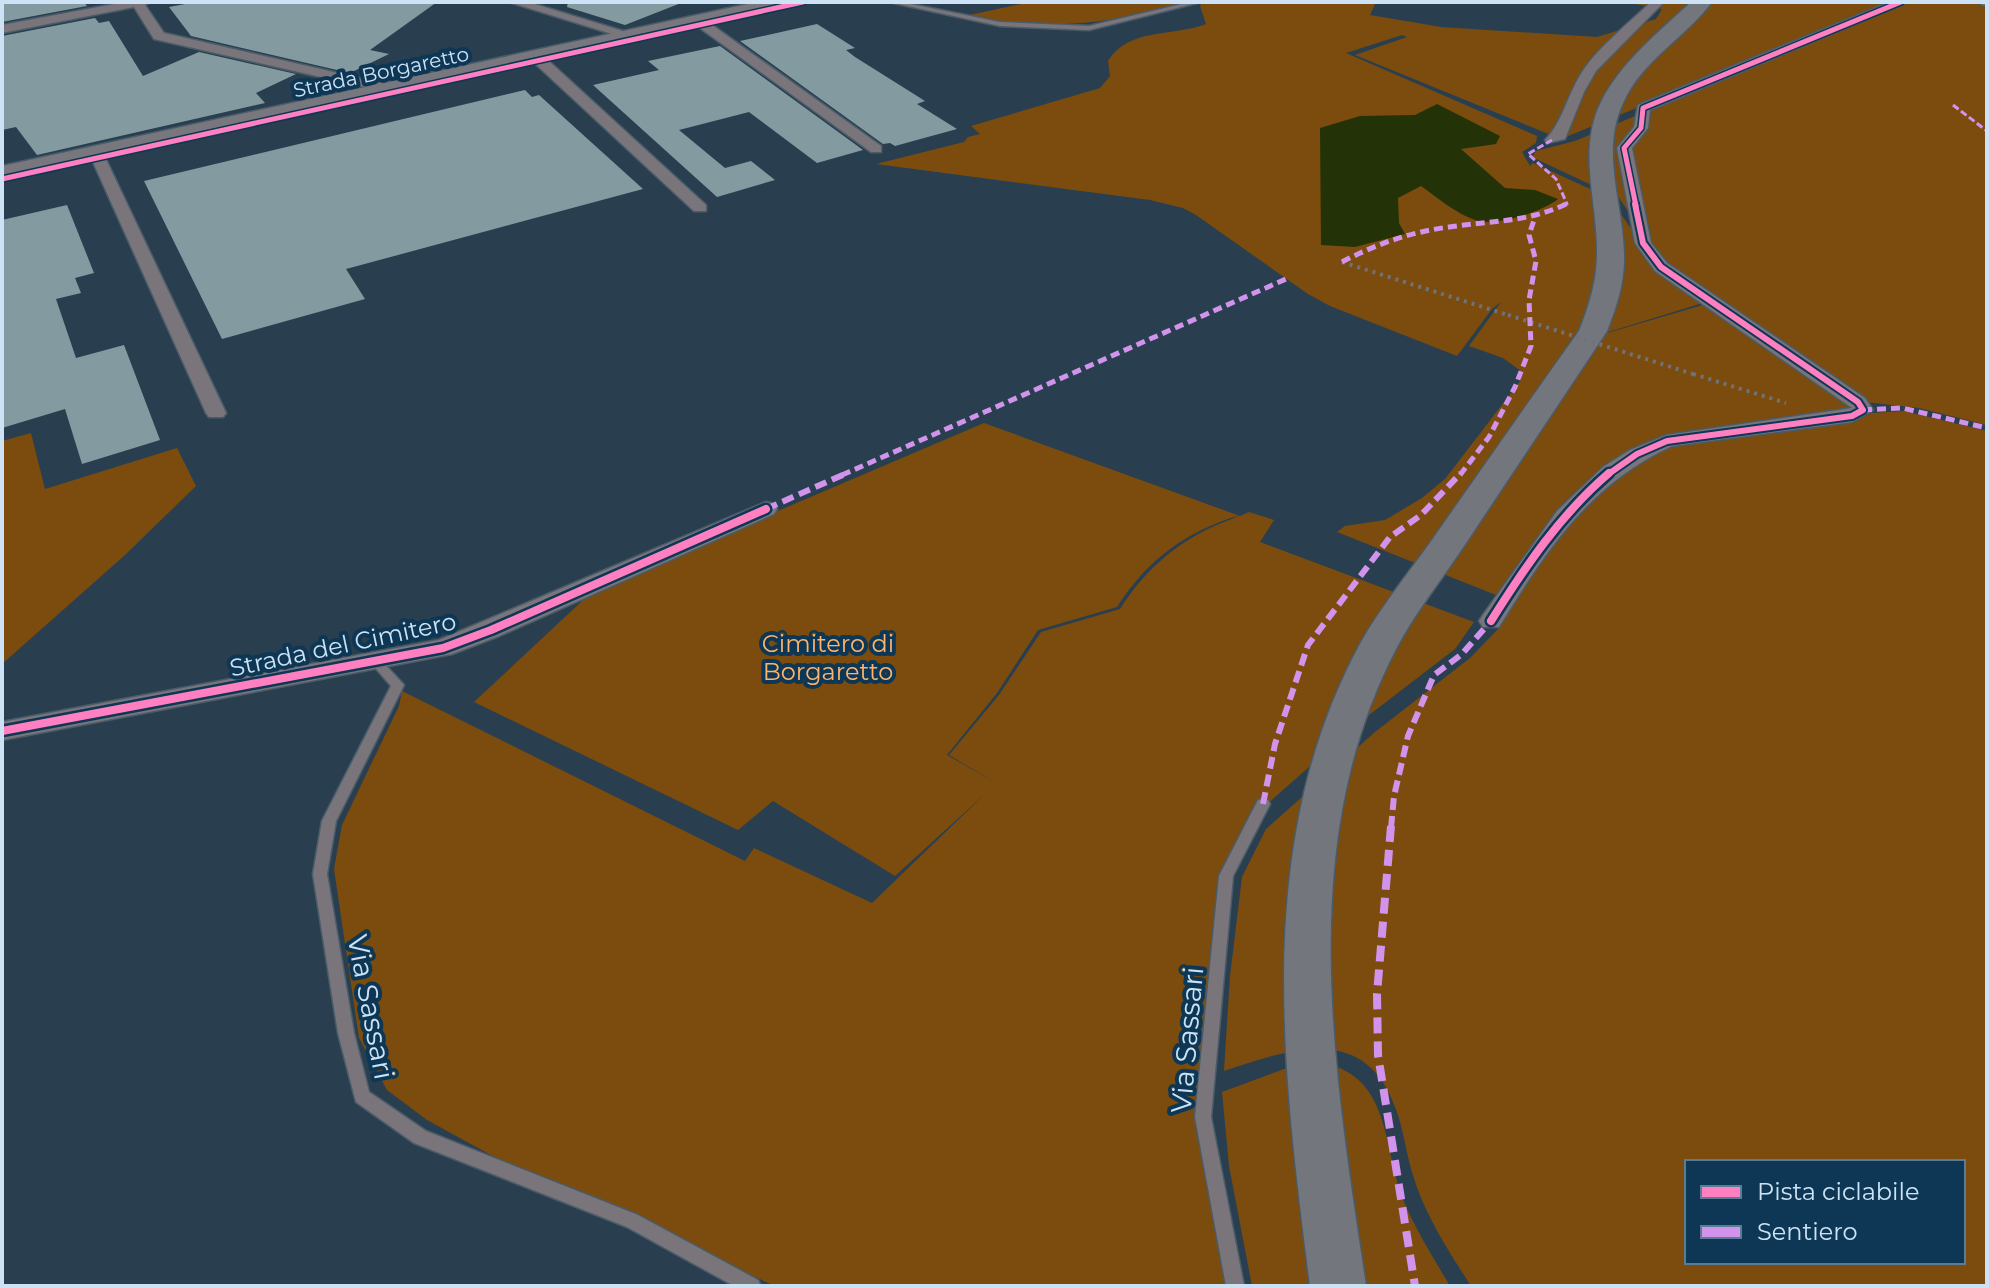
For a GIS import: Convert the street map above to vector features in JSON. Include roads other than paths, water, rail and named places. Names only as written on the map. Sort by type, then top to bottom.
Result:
[{"type":"main road","points":[[1338,1286],[1310,1078],[1305,993],[1306,916],[1315,837],[1332,760],[1352,700],[1379,644],[1593,331],[1611,263],[1600,171],[1606,115],[1626,80],[1702,2]]},
{"type":"street","points":[[2,29],[139,2]]},
{"type":"street","name":"Strada Borgaretto","points":[[139,2],[159,36],[386,88]]},
{"type":"street","points":[[515,2],[630,35]]},
{"type":"street","points":[[1552,140],[1560,136],[1577,92],[1591,69],[1658,2]]},
{"type":"street","points":[[1491,621],[1558,521],[1607,473],[1642,450],[1667,441],[1852,416],[1863,410],[1858,402],[1661,267],[1643,243],[1624,148],[1641,128],[1643,108],[1901,2]]},
{"type":"street","name":"Strada Borgaretto","points":[[2,173],[770,3]]},
{"type":"street","points":[[697,20],[876,149]]},
{"type":"street","points":[[534,55],[700,208]]},
{"type":"street","points":[[95,151],[216,413]]},
{"type":"street","name":"Strada del Cimitero","points":[[2,731],[377,663],[443,648],[491,630],[766,509]]},
{"type":"lane","points":[[892,2],[1000,24],[1089,28],[1198,2]]},
{"type":"lane","name":"Via Sassari","points":[[377,663],[398,685],[329,821],[320,874],[346,1033],[362,1097],[420,1137],[632,1221],[752,1286]]},
{"type":"lane","name":"Via Sassari","points":[[1235,1286],[1203,1117],[1226,876],[1263,804]]},
{"type":"park label","name":"Cimitero di Borgaretto","points":[[828,658]]}]
